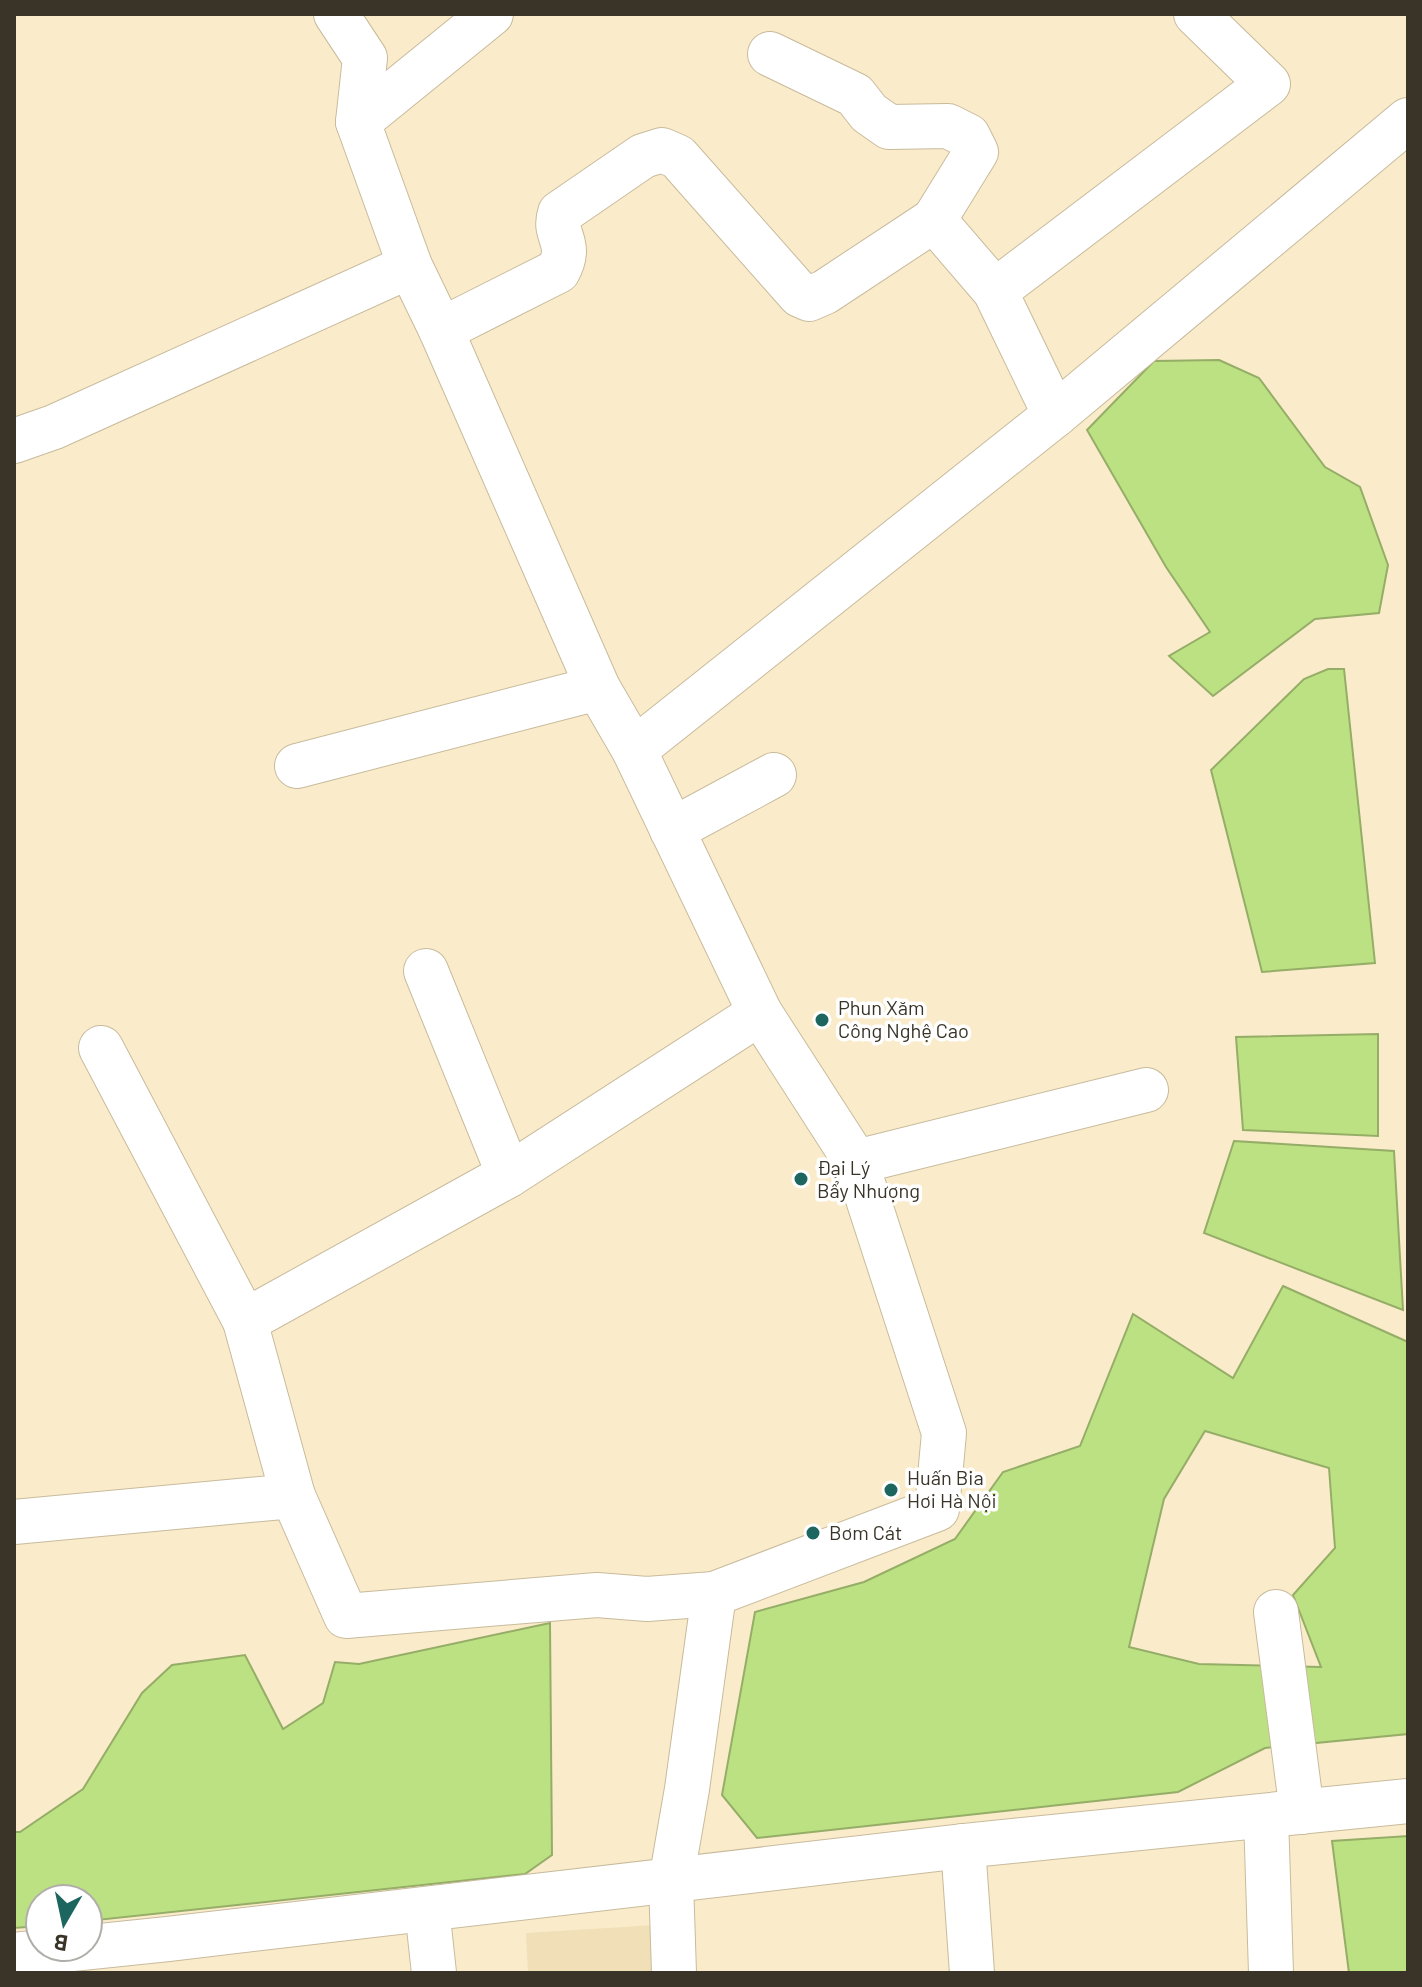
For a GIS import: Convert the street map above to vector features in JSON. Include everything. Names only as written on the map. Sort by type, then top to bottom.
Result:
[{"type":"street","points":[[101,1048],[245,1321],[293,1496],[346,1616],[597,1595],[647,1599],[714,1594],[937,1509],[944,1433],[856,1162],[760,1013],[634,750],[598,688],[410,266],[358,122],[365,58],[336,14]]},
{"type":"street","points":[[358,122],[491,14]]},
{"type":"street","points":[[995,291],[1268,84],[1196,14]]},
{"type":"street","points":[[441,330],[558,271],[565,247],[557,222],[560,213],[643,156],[662,150],[678,157],[800,295],[809,299],[825,292],[934,220],[976,152],[968,136],[948,126],[889,127],[869,113],[855,95],[770,54]]},
{"type":"street","points":[[634,750],[1055,415],[1408,120]]},
{"type":"street","points":[[934,220],[995,291],[1055,415]]},
{"type":"street","points":[[14,441],[54,427],[410,266]]},
{"type":"street","points":[[297,766],[598,688]]},
{"type":"street","points":[[672,830],[774,775]]},
{"type":"street","points":[[426,971],[509,1175]]},
{"type":"street","points":[[245,1321],[509,1175],[760,1013]]},
{"type":"street","points":[[856,1162],[1146,1090]]},
{"type":"street","points":[[14,1522],[293,1496]]},
{"type":"street","points":[[674,1973],[671,1881],[714,1594]]},
{"type":"street","points":[[1271,1973],[1284,1814],[1276,1612]]},
{"type":"street","points":[[14,1955],[178,1956],[427,1909],[963,1846],[1408,1801]]},
{"type":"street","points":[[963,1846],[972,1973]]},
{"type":"street","points":[[427,1909],[434,1973]]},
{"type":"shaded area","points":[[1219,360],[1259,378],[1325,467],[1360,487],[1388,565],[1379,613],[1315,619],[1213,696],[1169,656],[1210,632],[1166,567],[1087,430],[1154,361]]},
{"type":"shaded area","points":[[1328,669],[1344,669],[1375,963],[1262,972],[1211,770],[1304,679]]},
{"type":"shaded area","points":[[1378,1034],[1378,1136],[1243,1130],[1236,1037]]},
{"type":"shaded area","points":[[1234,1141],[1394,1151],[1403,1310],[1204,1233]]},
{"type":"shaded area","points":[[1283,1286],[1408,1342],[1408,1734],[1265,1748],[1178,1792],[757,1838],[722,1795],[755,1612],[864,1582],[955,1539],[1003,1472],[1080,1446],[1133,1314],[1233,1378]],"holes":[[[1205,1431],[1329,1468],[1335,1548],[1293,1595],[1321,1667],[1199,1664],[1129,1647],[1164,1499]]]},
{"type":"shaded area","points":[[550,1623],[552,1855],[525,1874],[104,1919],[104,1883],[24,1883],[24,1927],[14,1928],[14,1832],[20,1832],[83,1789],[142,1693],[172,1665],[245,1655],[283,1729],[323,1703],[335,1662],[359,1664]]},
{"type":"shaded area","points":[[1408,1836],[1408,1973],[1349,1973],[1332,1841]]},
{"type":"shaded area","points":[[655,1925],[658,1973],[528,1973],[526,1933]]},
{"type":"place","name":"Phun Xăm Công Nghệ Cao","points":[[822,1020]]},
{"type":"place","name":"Đại Lý Bẩy Nhượng","points":[[801,1179]]},
{"type":"place","name":"Huấn Bia Hơi Hà Nội","points":[[891,1490]]},
{"type":"place","name":"Bơm Cát","points":[[813,1533]]}]
